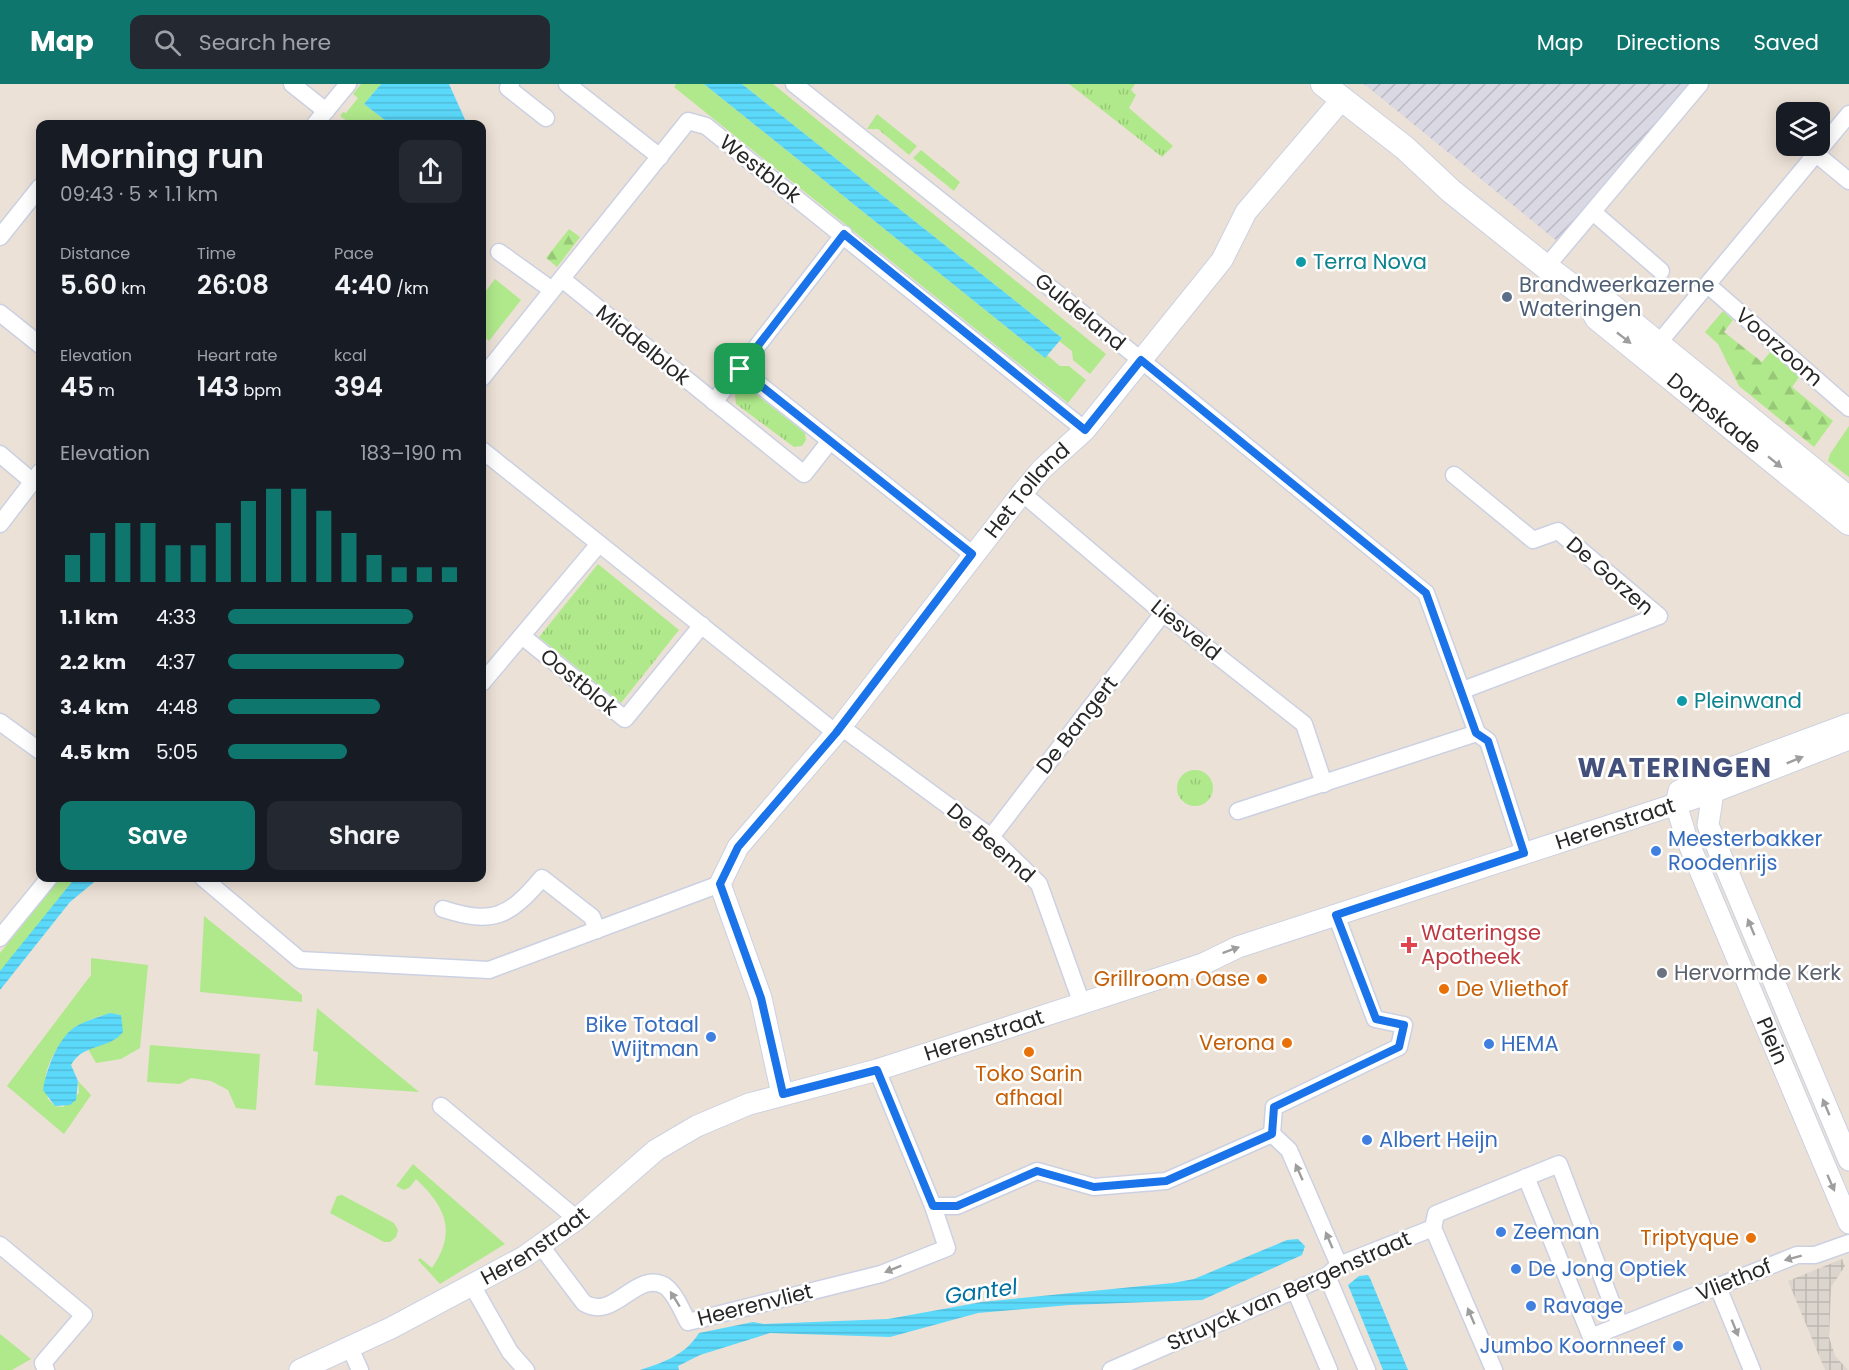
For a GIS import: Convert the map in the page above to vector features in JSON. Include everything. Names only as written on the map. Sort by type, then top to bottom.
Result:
[{"type":"main road","name":"Dorpskade","points":[[1310,84],[1338,104]]},
{"type":"main road","name":"Dorpskade","points":[[1323,84],[1338,104],[1396,162],[1451,191],[1585,296],[1597,318],[1653,350],[1849,499]]},
{"type":"main road","name":"Dorpskade","points":[[1653,350],[1849,523]]},
{"type":"street","points":[[292,84],[326,111]]},
{"type":"street","points":[[318,120],[348,84]]},
{"type":"street","points":[[511,84],[508,88],[546,118]]},
{"type":"street","points":[[567,84],[660,157]]},
{"type":"street","name":"Guldeland","points":[[794,84],[1141,360],[1426,593],[1463,690],[1476,733],[1488,741],[1524,853]]},
{"type":"street","points":[[1546,267],[1700,84]]},
{"type":"street","name":"Het Tolland","points":[[720,884],[738,847],[838,730],[972,554],[1022,493],[1042,469],[1085,430],[1222,260],[1246,212],[1338,104]]},
{"type":"street","points":[[1830,136],[1849,114]]},
{"type":"street","name":"Westblok","points":[[486,373],[688,121],[705,126],[844,234],[1085,430]]},
{"type":"street","points":[[1653,350],[1708,286],[1813,156]]},
{"type":"street","points":[[1819,156],[1849,181]]},
{"type":"street","points":[[0,237],[36,192]]},
{"type":"street","points":[[1593,212],[1661,271]]},
{"type":"street","points":[[714,402],[844,234]]},
{"type":"street","name":"Middelblok","points":[[499,252],[557,285],[714,402],[804,474],[830,441]]},
{"type":"street","name":"Voorzoom","points":[[1708,286],[1849,408]]},
{"type":"street","points":[[0,312],[36,342]]},
{"type":"street","points":[[740,369],[972,554]]},
{"type":"street","points":[[486,453],[702,626],[838,730]]},
{"type":"street","points":[[0,454],[36,476]]},
{"type":"street","name":"De Gorzen","points":[[1454,475],[1533,540],[1558,531],[1659,616],[1463,690]]},
{"type":"street","points":[[0,524],[36,478]]},
{"type":"street","name":"Liesveld","points":[[1022,493],[1163,613],[1304,724],[1324,784]]},
{"type":"street","name":"Oostblok","points":[[486,678],[599,544]]},
{"type":"street","name":"De Bangert","points":[[991,837],[1163,613]]},
{"type":"street","name":"Oostblok","points":[[522,636],[624,719],[702,626]]},
{"type":"street","points":[[0,722],[36,748]]},
{"type":"street","points":[[1676,804],[1679,791],[1710,776],[1849,723]]},
{"type":"street","name":"De Beemd","points":[[838,730],[991,837],[1039,884],[1082,1004]]},
{"type":"street","points":[[1238,811],[1476,733]]},
{"type":"street","name":"Herenstraat","points":[[300,1370],[350,1348],[472,1285],[541,1246],[577,1220],[656,1150],[676,1138],[749,1104],[877,1070],[1203,964],[1238,947],[1713,792],[1849,739]]},
{"type":"street","name":"Plein","points":[[1713,792],[1708,825],[1849,1160]]},
{"type":"street","name":"Plein","points":[[1676,804],[1695,858],[1849,1223]]},
{"type":"street","points":[[1695,858],[1699,848],[1707,845],[1718,848]]},
{"type":"street","points":[[443,909],[470,918],[502,915],[524,899],[542,878],[592,917],[597,930]]},
{"type":"street","points":[[0,938],[45,882]]},
{"type":"street","points":[[208,882],[300,960],[489,970],[720,884],[761,998],[783,1094]]},
{"type":"street","points":[[1272,1134],[1274,1107],[1399,1047],[1404,1025],[1376,1019],[1336,915]]},
{"type":"street","points":[[877,1070],[933,1206],[957,1206],[1037,1171],[1094,1187],[1166,1181],[1272,1134]]},
{"type":"street","points":[[441,1106],[577,1220]]},
{"type":"street","points":[[1272,1134],[1289,1150],[1367,1370]]},
{"type":"street","points":[[1494,1370],[1433,1228],[1436,1214],[1559,1164],[1620,1325]]},
{"type":"street","name":"Vliethof","points":[[1526,1177],[1591,1337],[1797,1256],[1815,1256],[1849,1243]]},
{"type":"street","name":"Heerenvliet","points":[[541,1246],[584,1303],[593,1308],[608,1306],[646,1284],[655,1283],[666,1286],[688,1322],[882,1274],[947,1248],[933,1206]]},
{"type":"street","name":"Struyck van Bergenstraat","points":[[1111,1370],[1295,1290],[1333,1270],[1433,1228]]},
{"type":"street","points":[[0,1245],[84,1315],[43,1363],[46,1370]]},
{"type":"street","points":[[472,1285],[510,1352],[526,1370]]},
{"type":"street","points":[[1718,1287],[1752,1370]]},
{"type":"street","points":[[1295,1290],[1329,1370]]},
{"type":"street","points":[[350,1348],[360,1370]]},
{"type":"shaded area","points":[[1364,84],[1688,84],[1557,241]]},
{"type":"shaded area","points":[[1842,1259],[1845,1266],[1831,1287],[1829,1337],[1835,1356],[1848,1370],[1825,1370],[1788,1281]]},
{"type":"green space","points":[[361,84],[381,84],[364,104],[385,120],[346,120],[340,116],[343,112],[346,113],[358,98],[353,94]]},
{"type":"green space","points":[[676,84],[704,84],[1045,358],[1047,355],[1060,366],[1069,366],[1086,380],[1068,403],[674,87]]},
{"type":"green space","points":[[742,84],[773,84],[1106,354],[1090,374],[1073,360],[1072,351],[1059,341],[1062,338]]},
{"type":"green space","points":[[1069,84],[1135,84],[1131,90],[1136,95],[1129,108],[1173,146],[1162,157]]},
{"type":"green space","points":[[877,114],[917,146],[909,155],[878,129],[867,129]]},
{"type":"green space","points":[[921,150],[960,182],[954,191],[913,158]]},
{"type":"green space","points":[[569,229],[580,237],[557,267],[546,258]]},
{"type":"green space","points":[[495,279],[521,300],[489,341],[486,338],[486,291]]},
{"type":"green space","points":[[1723,311],[1733,320],[1724,332],[1762,362],[1771,351],[1800,376],[1792,387],[1833,421],[1814,447],[1739,386],[1718,344],[1705,332]]},
{"type":"green space","points":[[739,388],[748,388],[805,433],[806,440],[802,446],[794,447],[736,404],[735,395]]},
{"type":"green space","points":[[1849,426],[1849,477],[1828,461],[1830,454]]},
{"type":"green space","points":[[598,564],[679,630],[621,703],[539,637]]},
{"type":"green space","points":[[1195,770],[1207,776],[1213,788],[1207,800],[1195,806],[1183,800],[1177,788],[1183,776]]},
{"type":"green space","points":[[57,882],[72,882],[0,973],[0,953]]},
{"type":"green space","points":[[204,916],[302,995],[302,1002],[200,992]]},
{"type":"green space","points":[[91,958],[148,965],[140,1048],[121,1059],[96,1063],[88,1049],[109,1042],[121,1015],[96,1017],[84,1023],[64,1040],[56,1051],[46,1075],[48,1099],[55,1106],[63,1107],[79,1093],[78,1081],[91,1095],[64,1134],[7,1086],[91,975]]},
{"type":"green space","points":[[317,1008],[419,1092],[315,1085],[318,1052],[313,1051]]},
{"type":"green space","points":[[150,1045],[260,1054],[256,1110],[236,1108],[228,1090],[211,1081],[191,1078],[180,1084],[147,1082]]},
{"type":"green space","points":[[413,1164],[505,1244],[440,1284],[418,1260],[420,1258],[432,1268],[440,1255],[446,1231],[441,1210],[416,1179],[410,1187],[404,1190],[396,1186]]},
{"type":"green space","points":[[342,1195],[394,1223],[398,1230],[396,1237],[390,1242],[384,1242],[330,1213],[337,1196]]},
{"type":"green space","points":[[0,1334],[31,1359],[12,1370],[0,1370]]},
{"type":"water","points":[[381,84],[449,84],[465,120],[385,120],[364,104]]},
{"type":"water","points":[[704,84],[742,84],[1062,338],[1045,358]]},
{"type":"water","points":[[72,882],[94,882],[70,902],[0,990],[0,971]]},
{"type":"water","points":[[110,1013],[121,1015],[123,1032],[111,1042],[82,1053],[76,1058],[71,1065],[78,1081],[76,1100],[70,1105],[55,1106],[43,1090],[58,1047],[75,1027]]},
{"type":"water","points":[[1298,1239],[1305,1246],[1302,1255],[1202,1300],[1070,1305],[978,1313],[890,1337],[770,1333],[700,1355],[678,1366],[679,1370],[640,1370],[674,1357],[699,1333],[753,1322],[764,1324],[888,1319],[982,1302],[1173,1283],[1194,1279],[1287,1240]]},
{"type":"water","points":[[1368,1275],[1408,1370],[1383,1370],[1348,1285],[1359,1276]]},
{"type":"place","name":"Terra Nova","points":[[1301,262]]},
{"type":"place","name":"Brandweerkazerne Wateringen","points":[[1507,297]]},
{"type":"place","name":"Pleinwand","points":[[1682,701]]},
{"type":"place","name":"Meesterbakker Roodenrijs","points":[[1656,851]]},
{"type":"place","name":"Wateringse Apotheek","points":[[1409,945]]},
{"type":"place","name":"Hervormde Kerk","points":[[1662,973]]},
{"type":"place","name":"Grillroom Oase","points":[[1262,979]]},
{"type":"place","name":"De Vliethof","points":[[1444,989]]},
{"type":"place","name":"Bike Totaal Wijtman","points":[[711,1037]]},
{"type":"place","name":"Verona","points":[[1287,1043]]},
{"type":"place","name":"HEMA","points":[[1489,1044]]},
{"type":"place","name":"Toko Sarin afhaal","points":[[1029,1052]]},
{"type":"place","name":"Albert Heijn","points":[[1367,1140]]},
{"type":"place","name":"Zeeman","points":[[1501,1232]]},
{"type":"place","name":"Triptyque","points":[[1751,1238]]},
{"type":"place","name":"De Jong Optiek","points":[[1516,1269]]},
{"type":"place","name":"Ravage","points":[[1531,1306]]},
{"type":"place","name":"Jumbo Koornneef","points":[[1678,1346]]},
{"type":"district","name":"WATERINGEN","points":[[1675,768]]},
{"type":"route","points":[[844,234],[1008,371],[1085,430],[1141,360],[1426,593],[1463,690],[1476,733],[1488,741],[1524,853],[1336,915],[1376,1019],[1404,1025],[1399,1047],[1344,1071],[1274,1107],[1272,1134],[1166,1181],[1094,1187],[1037,1171],[957,1206],[933,1206],[877,1070],[814,1088],[783,1094],[761,998],[720,884],[738,847],[836,733],[972,554],[740,369],[844,234]]},
{"type":"water label","name":"Gantel","points":[[981,1291]]}]
